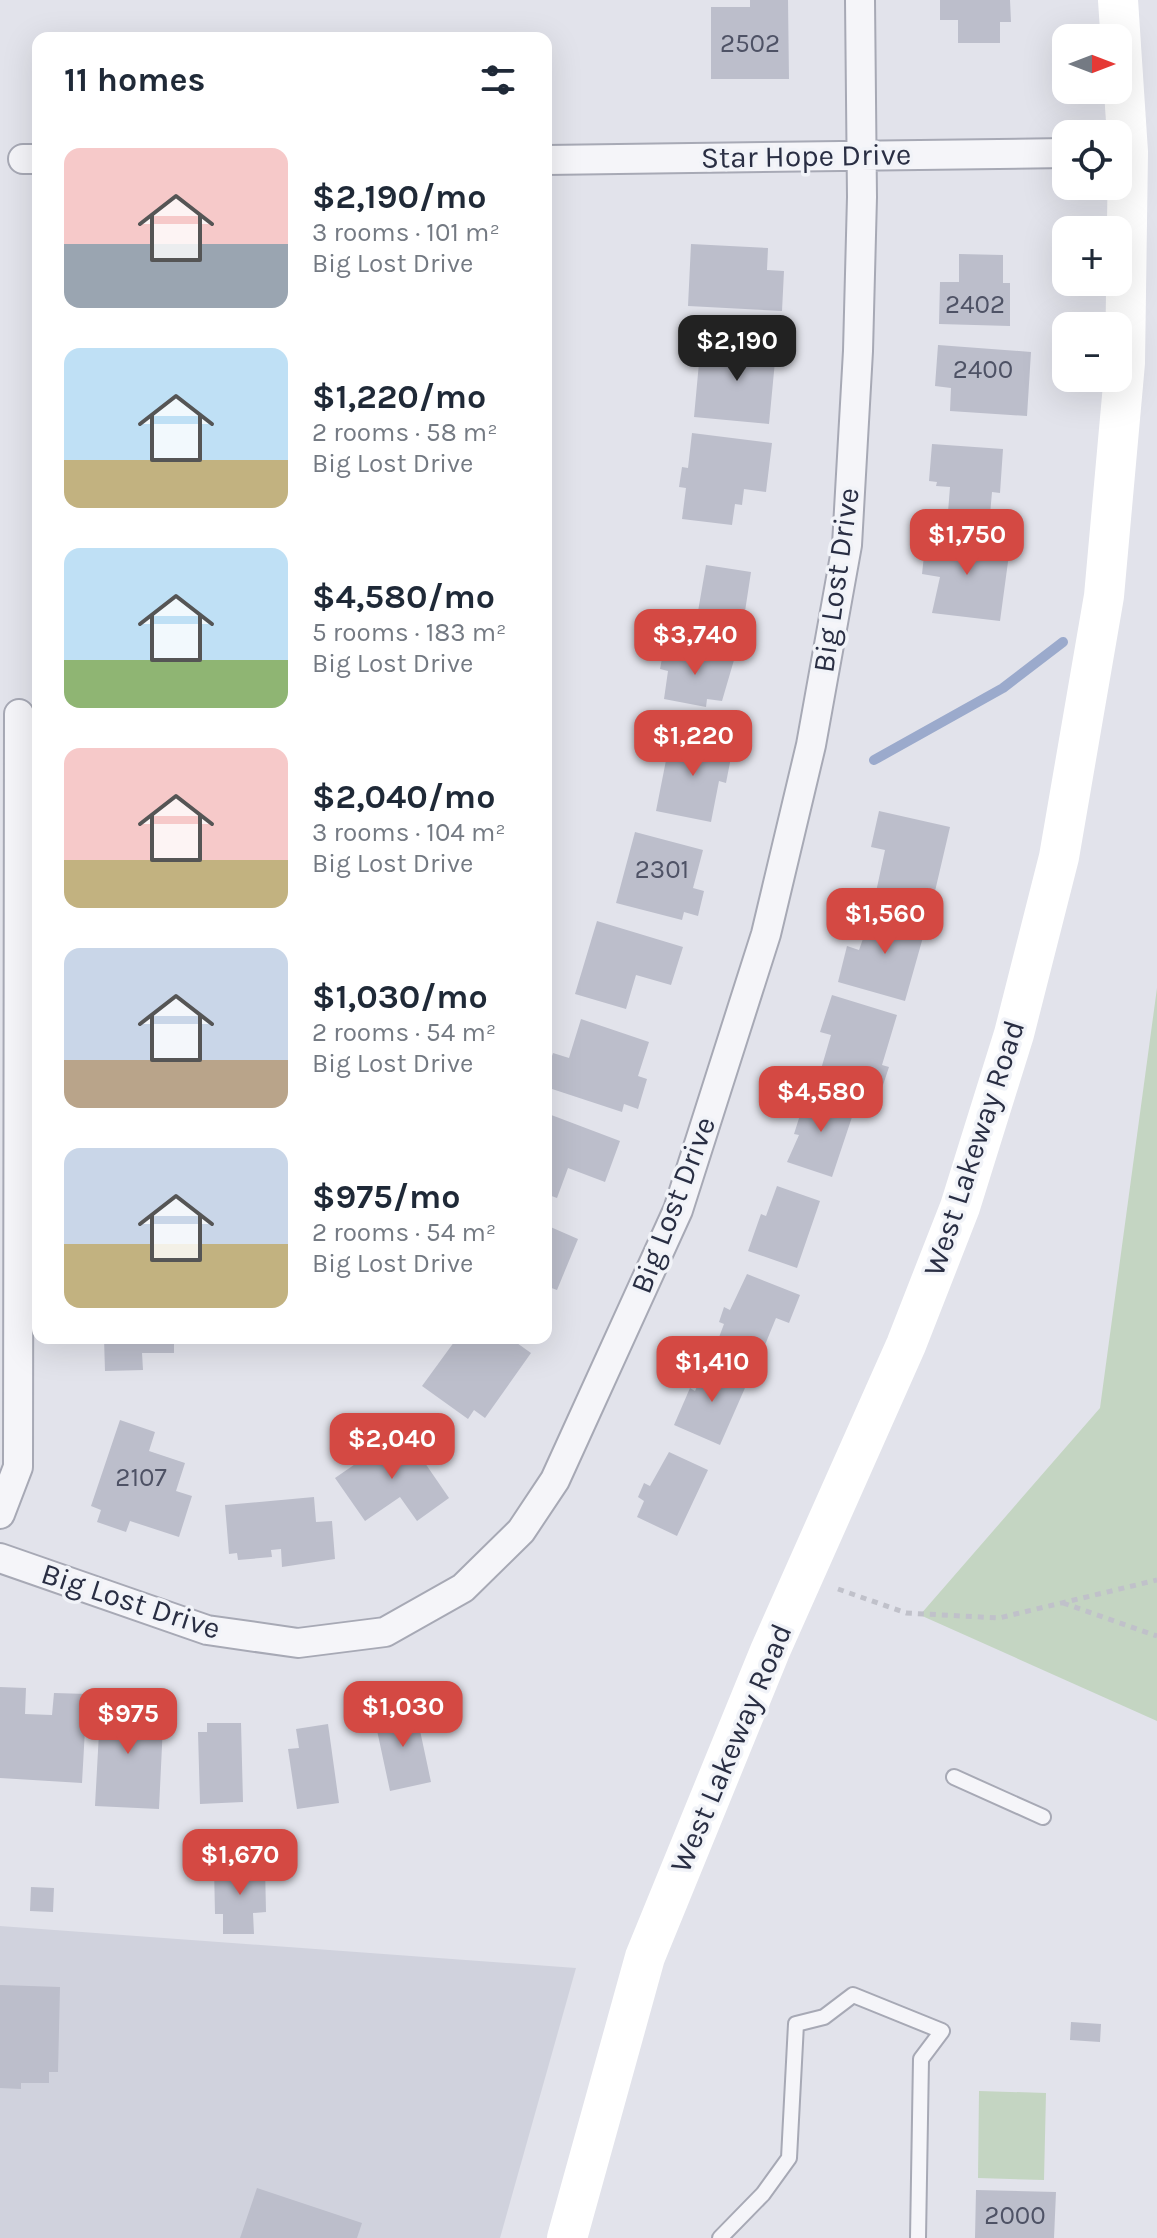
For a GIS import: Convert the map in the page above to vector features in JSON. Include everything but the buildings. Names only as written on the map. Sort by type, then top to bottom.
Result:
[{"type":"street","name":"Big Lost Drive","points":[[0,1558],[207,1630],[298,1643],[385,1632],[463,1588],[521,1531],[555,1480],[678,1210],[766,934],[811,745],[847,545],[858,351],[860,0]]},
{"type":"street","name":"West Lakeway Road","points":[[1118,0],[1122,120]]},
{"type":"street","name":"Star Hope Drive","points":[[552,160],[1052,153]]},
{"type":"street","name":"West Lakeway Road","points":[[567,2238],[645,1957],[770,1651],[906,1345],[960,1207],[1014,1034],[1059,857],[1104,596],[1125,363],[1123,200]]},
{"type":"street","points":[[0,1514],[18,1467],[28,1066],[19,714]]},
{"type":"lane","points":[[954,1777],[1043,1817]]},
{"type":"lane","points":[[720,2238],[763,2194],[789,2158],[796,2024],[824,2017],[853,1995],[942,2031],[921,2059],[918,2238]]},
{"type":"path","points":[[804,1577],[906,1613],[999,1618],[1157,1580]]},
{"type":"path","points":[[1062,1603],[1157,1636]]},
{"type":"shaded area","points":[[0,1926],[576,1968],[500,2238],[0,2238]]},
{"type":"green space","points":[[1157,988],[1157,1721],[920,1615],[1100,1408]]},
{"type":"green space","points":[[979,2091],[1046,2093],[1044,2180],[978,2178]]},
{"type":"waterway","points":[[874,760],[1003,688],[1063,642]]}]
